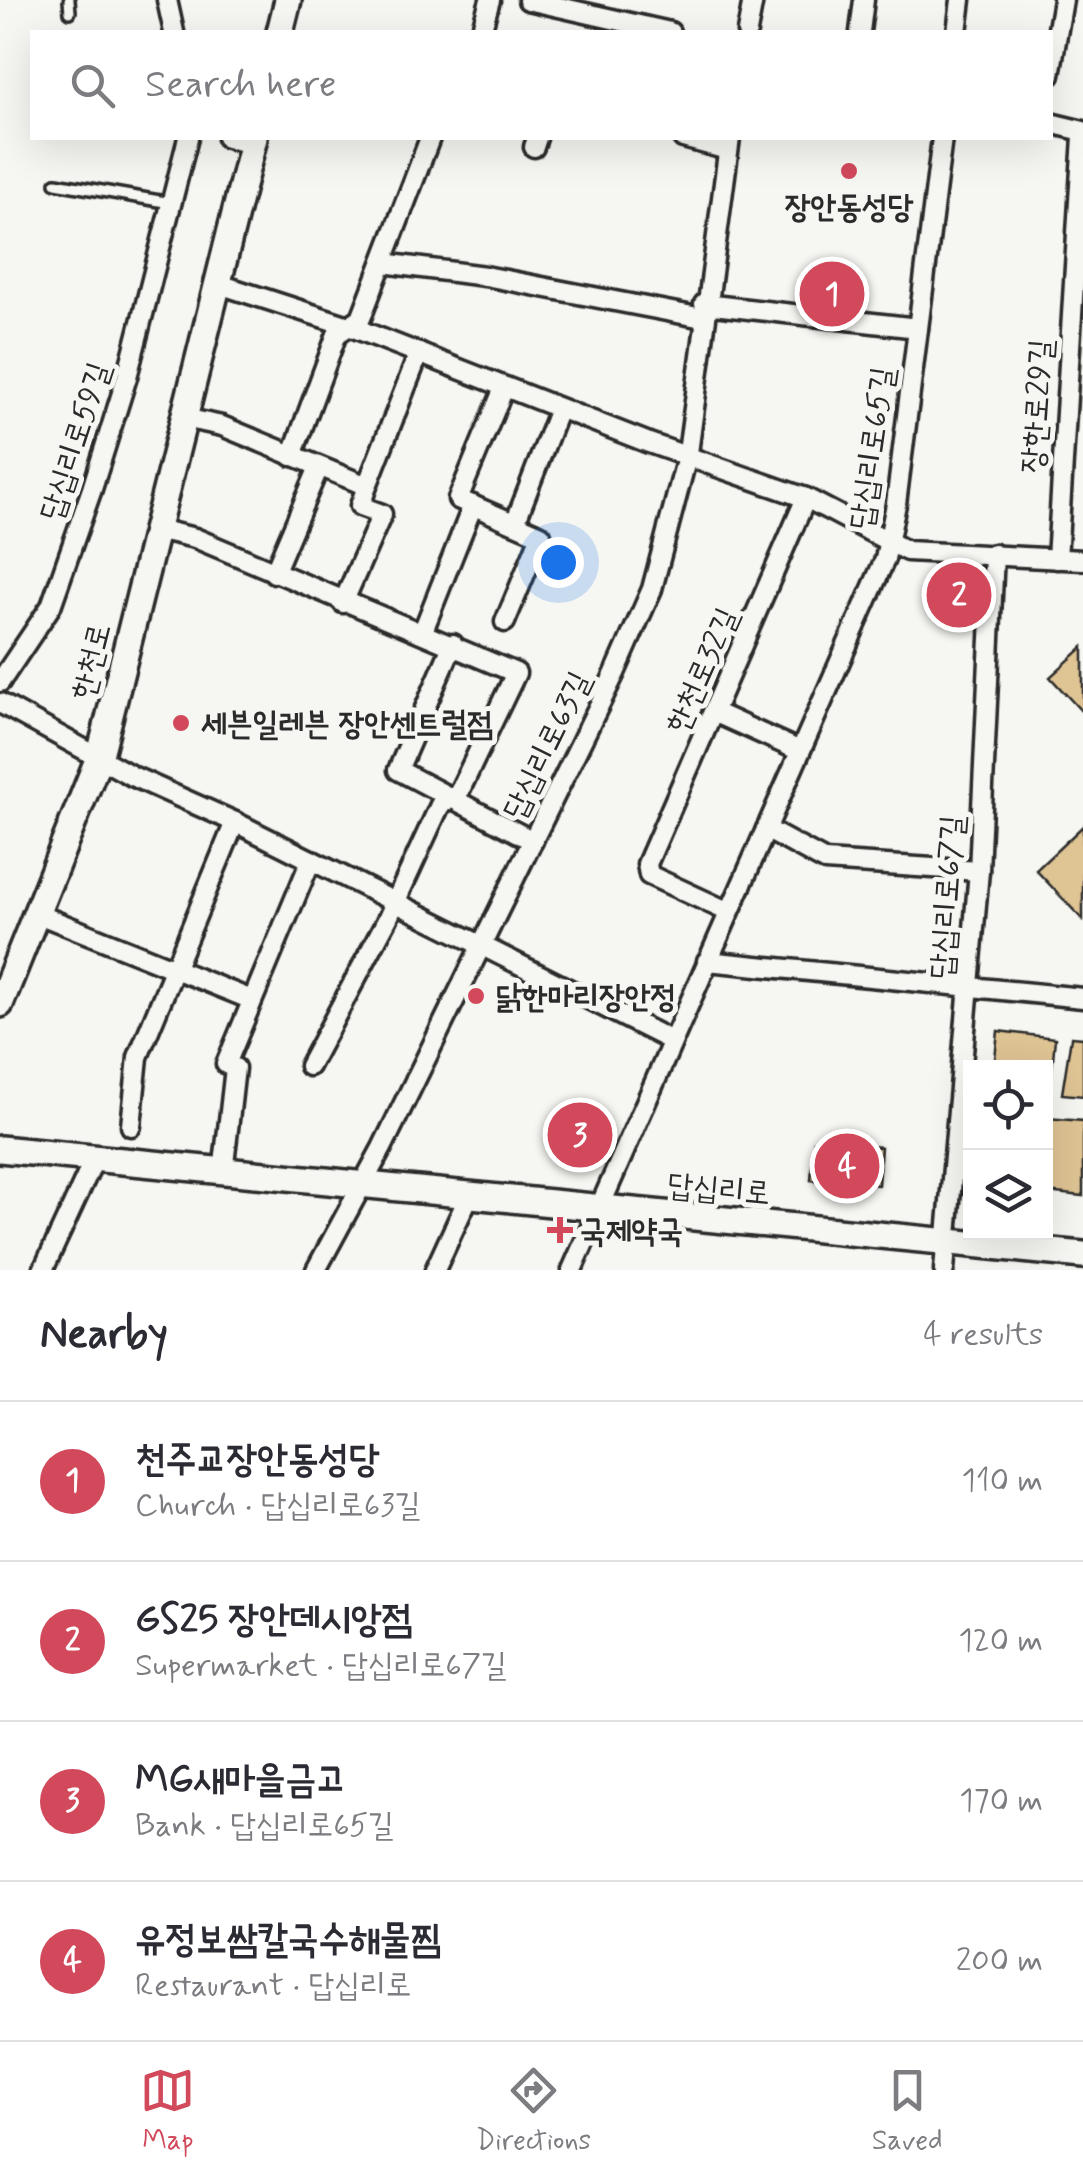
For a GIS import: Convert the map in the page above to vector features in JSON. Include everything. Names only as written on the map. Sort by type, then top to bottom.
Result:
[{"type":"main road","points":[[280,30],[288,0]]},
{"type":"main road","name":"한천로","points":[[0,1004],[100,756],[254,141]]},
{"type":"main road","name":"답십리로","points":[[0,1150],[1083,1255]]},
{"type":"street","points":[[167,0],[174,30]]},
{"type":"street","points":[[482,30],[490,0]]},
{"type":"street","points":[[528,0],[661,30]]},
{"type":"street","points":[[746,30],[752,0]]},
{"type":"street","points":[[860,30],[864,0]]},
{"type":"street","points":[[956,30],[961,0]]},
{"type":"street","points":[[1053,58],[1063,0]]},
{"type":"street","points":[[1053,123],[1083,134]]},
{"type":"street","name":"장한로29길","points":[[1057,559],[1083,134]]},
{"type":"street","name":"답십리로59길","points":[[0,682],[44,616],[56,589],[127,376],[187,140]]},
{"type":"street","points":[[292,456],[337,334],[361,318],[429,140]]},
{"type":"street","name":"답십리로63길","points":[[316,1270],[362,1186],[533,841],[652,590],[688,453],[729,144],[698,140]]},
{"type":"street","name":"답십리로65길","points":[[572,1270],[885,559],[942,140]]},
{"type":"street","points":[[383,263],[704,311],[918,328]]},
{"type":"street","points":[[220,284],[350,326],[504,388],[806,498],[907,551],[1083,560]]},
{"type":"street","points":[[343,603],[382,514],[360,506],[418,353]]},
{"type":"street","points":[[424,631],[504,388]]},
{"type":"street","points":[[515,523],[560,409]]},
{"type":"street","points":[[184,418],[222,426],[368,486]]},
{"type":"street","points":[[274,573],[319,467]]},
{"type":"street","name":"한천로32길","points":[[729,912],[649,874],[647,864],[716,713],[806,498]]},
{"type":"street","points":[[466,502],[541,535],[505,622]]},
{"type":"street","points":[[156,529],[195,538],[343,603],[424,631],[516,673],[458,794],[440,804],[309,1066]]},
{"type":"street","name":"답십리로67길","points":[[944,1270],[979,871],[994,554]]},
{"type":"street","points":[[453,644],[398,770],[533,841]]},
{"type":"street","points":[[0,703],[132,776],[235,822],[672,1041]]},
{"type":"street","points":[[716,713],[800,751]]},
{"type":"street","points":[[130,1126],[138,1057],[235,822]]},
{"type":"street","points":[[766,829],[825,861],[979,871]]},
{"type":"street","points":[[223,1173],[235,1068],[226,1064],[310,860]]},
{"type":"street","points":[[38,914],[252,1000]]},
{"type":"street","points":[[707,962],[1083,998]]},
{"type":"street","points":[[43,1270],[94,1160]]},
{"type":"street","points":[[435,1270],[468,1198]]},
{"type":"lane","points":[[69,0],[70,12]]},
{"type":"lane","points":[[56,184],[171,204]]},
{"type":"building","points":[[1083,647],[1083,713],[1050,677]]},
{"type":"building","points":[[1083,826],[1083,920],[1036,870]]},
{"type":"building","points":[[998,1031],[1055,1038],[1053,1060],[995,1060]]},
{"type":"building","points":[[1071,1037],[1083,1038],[1083,1096],[1062,1094]]},
{"type":"building","points":[[1053,1119],[1083,1121],[1083,1196],[1053,1193]]},
{"type":"building","points":[[814,1141],[881,1147],[878,1185],[811,1180]]},
{"type":"place","name":"장안동성당","points":[[849,171]]},
{"type":"place","name":"천주교장안동성당","points":[[832,294]]},
{"type":"place","name":"GS25 장안데시앙점","points":[[959,595]]},
{"type":"place","name":"세븐일레븐 장안센트럴점","points":[[181,723]]},
{"type":"place","name":"닭한마리장안정","points":[[476,996]]},
{"type":"place","name":"MG새마을금고","points":[[580,1135]]},
{"type":"place","name":"유정보쌈칼국수해물찜","points":[[847,1166]]},
{"type":"place","name":"국제약국","points":[[560,1230]]}]
